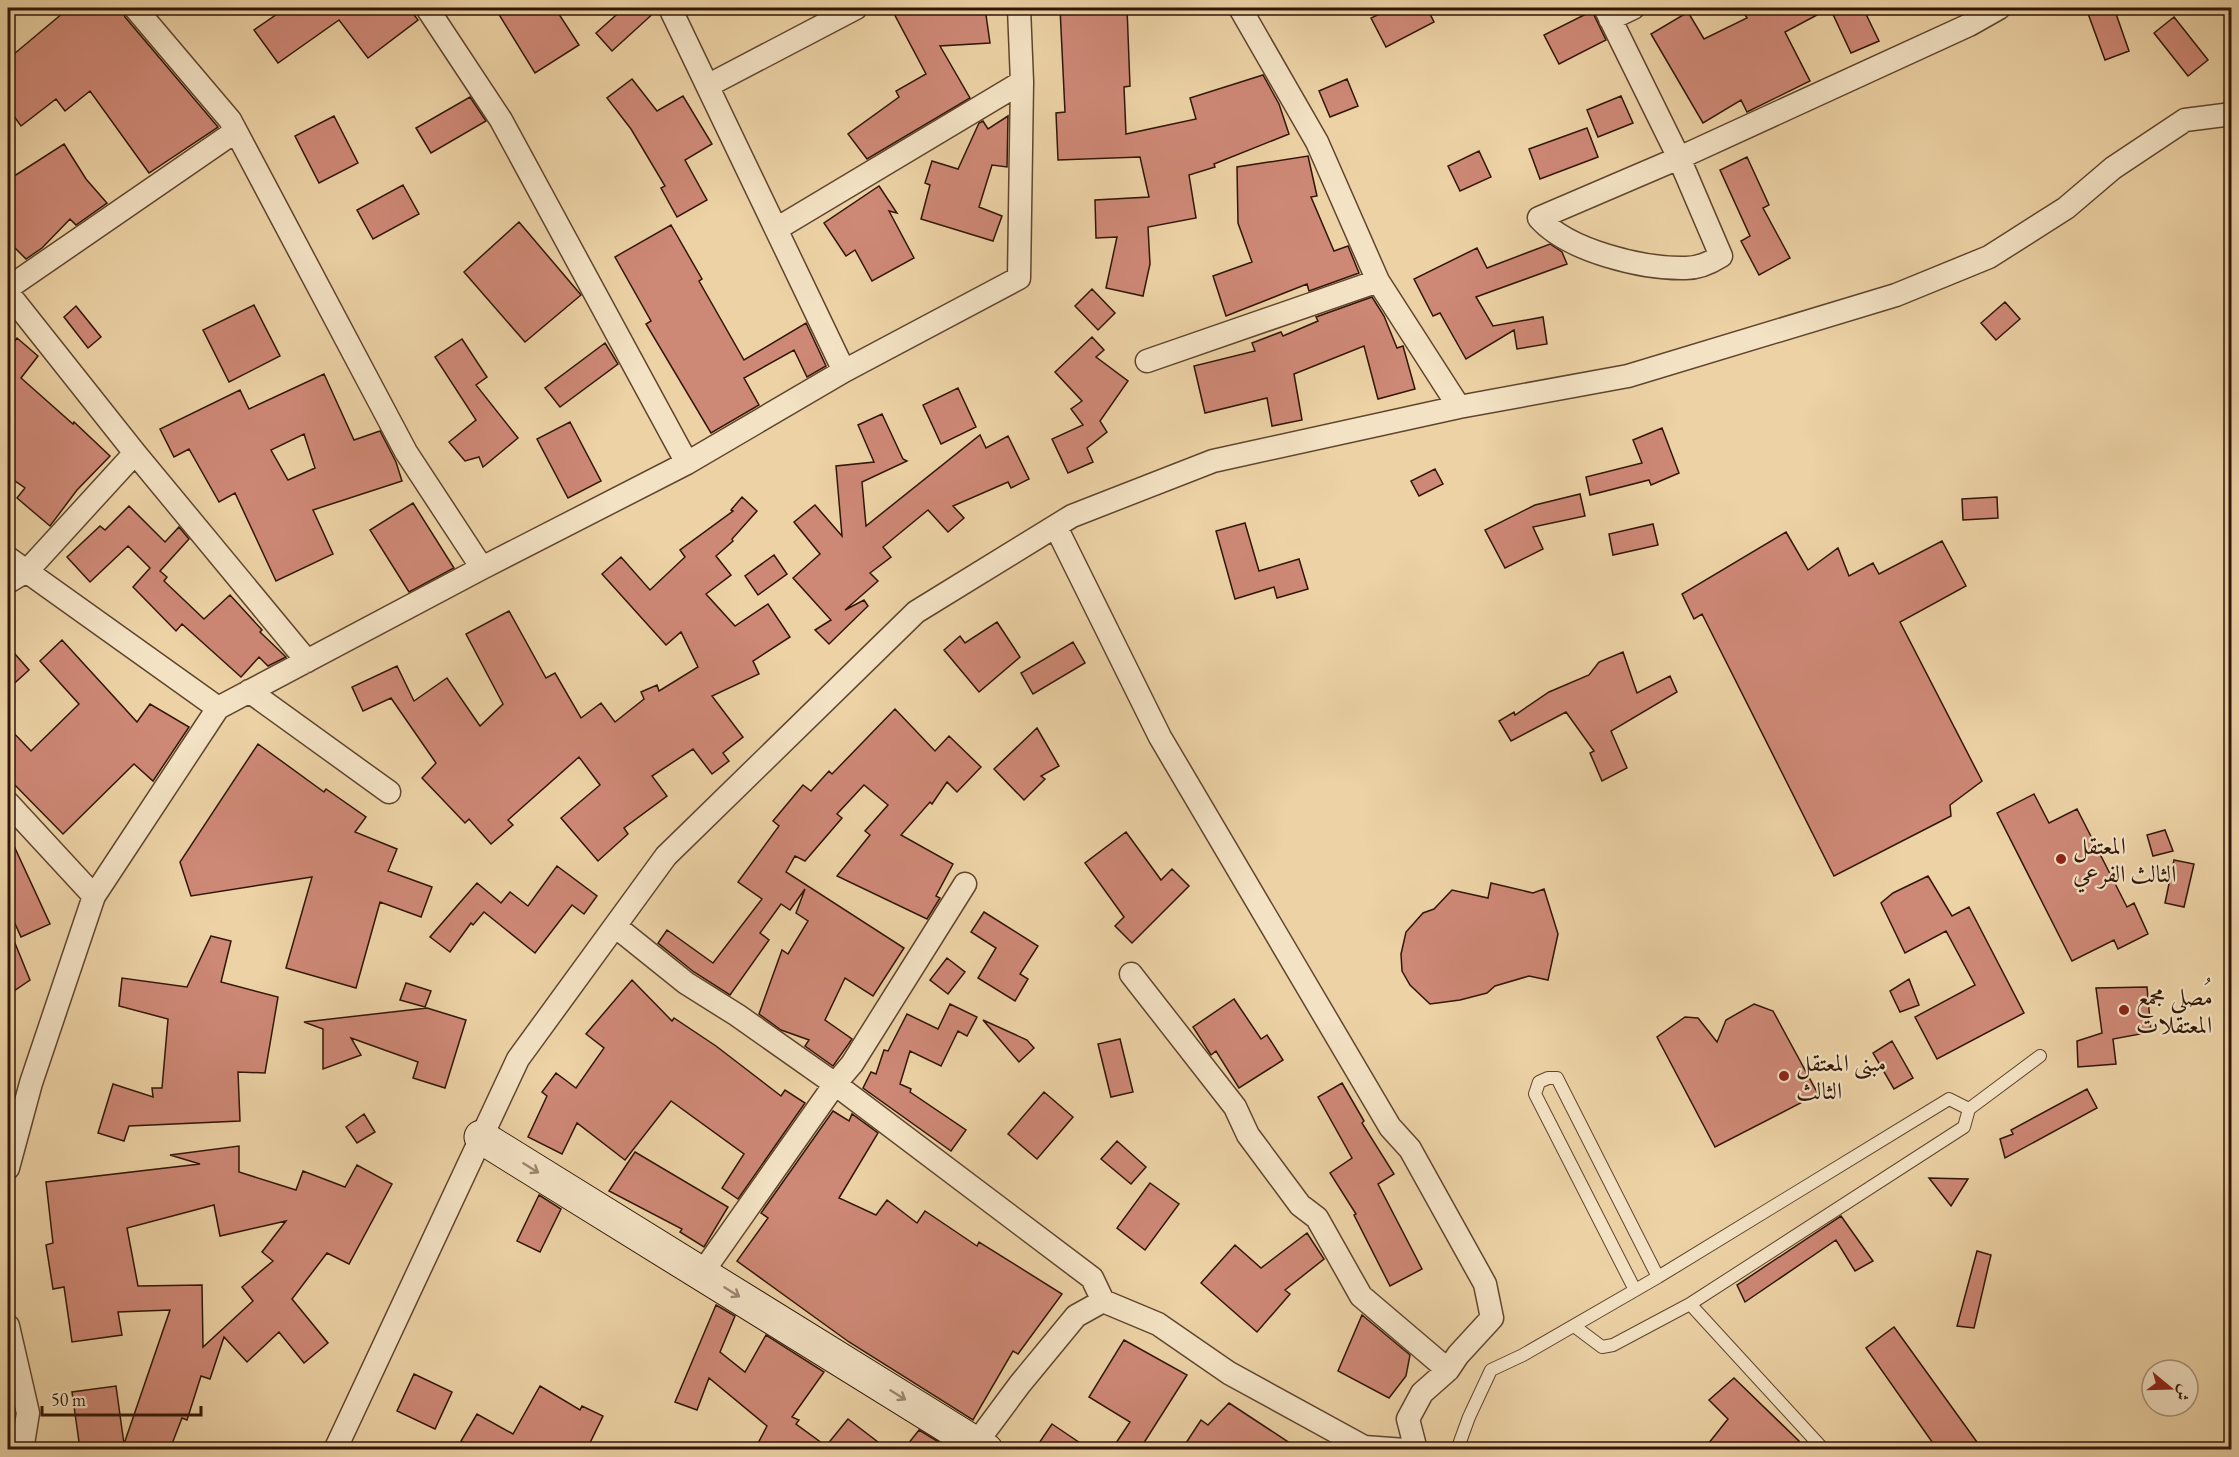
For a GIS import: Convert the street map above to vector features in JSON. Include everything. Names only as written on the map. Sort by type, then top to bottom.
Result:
[{"type":"street","points":[[135,8],[230,120],[406,452],[482,568]]},
{"type":"street","points":[[427,8],[501,120],[687,463]]},
{"type":"street","points":[[670,8],[778,228],[844,370]]},
{"type":"street","points":[[709,85],[856,8]]},
{"type":"street","points":[[8,1168],[31,1083],[94,896],[218,708],[482,568],[687,463],[844,370],[1019,278],[1022,82],[1019,8]]},
{"type":"street","points":[[1240,8],[1317,142],[1378,281],[1459,407]]},
{"type":"street","points":[[1633,8],[1607,13],[1679,158],[1721,256],[1708,264],[1687,268],[1642,263],[1597,252],[1561,238],[1539,218],[1679,158],[1958,30],[1999,8]]},
{"type":"street","points":[[778,228],[1022,82]]},
{"type":"street","points":[[335,1449],[518,1059],[666,856],[916,612],[1072,516],[1213,461],[1459,407],[1628,376],[1896,295],[1989,257],[2008,246],[2066,208],[2112,168],[2186,120],[2232,114]]},
{"type":"street","points":[[8,288],[236,131]]},
{"type":"street","points":[[1147,361],[1378,281]]},
{"type":"street","points":[[8,293],[135,453],[307,661]]},
{"type":"street","points":[[8,582],[28,570],[135,453]]},
{"type":"street","points":[[1056,527],[1160,737],[1390,1127],[1410,1149],[1485,1284],[1492,1318],[1458,1355],[1448,1370],[1422,1393],[1408,1419],[1416,1449]]},
{"type":"street","points":[[8,558],[28,570],[218,708]]},
{"type":"street","points":[[249,692],[389,792]]},
{"type":"street","points":[[8,803],[94,896]]},
{"type":"street","points":[[702,1273],[835,1084],[852,1064],[965,884]]},
{"type":"street","points":[[615,926],[686,983],[737,1015],[835,1084],[1092,1278],[1103,1301],[1158,1324],[1229,1373],[1364,1447],[1405,1449]]},
{"type":"street","points":[[1131,974],[1235,1107],[1248,1135],[1300,1205],[1317,1218],[1361,1296],[1448,1370]]},
{"type":"street","points":[[481,1137],[702,1273],[978,1448],[1076,1316],[1103,1301]]},
{"type":"street","points":[[8,1326],[28,1413],[22,1449]]},
{"type":"lane","points":[[1574,1326],[1602,1347],[1613,1345],[1690,1304],[1964,1126],[1969,1109],[2040,1056]]},
{"type":"lane","points":[[1635,1290],[1535,1094],[1539,1082],[1548,1078],[1557,1078],[1658,1277]]},
{"type":"lane","points":[[1457,1449],[1468,1417],[1491,1370],[1574,1326],[1658,1277],[1949,1099],[1969,1109]]},
{"type":"lane","points":[[1690,1304],[1824,1449]]},
{"type":"building","points":[[69,8],[121,8],[125,17],[218,127],[149,173],[90,91],[65,111],[56,99],[21,126],[8,108],[8,59]]},
{"type":"building","points":[[286,8],[409,8],[418,20],[368,58],[339,20],[278,63],[254,30]]},
{"type":"building","points":[[495,8],[555,8],[579,45],[535,73]]},
{"type":"building","points":[[624,8],[657,8],[657,10],[612,51],[596,33]]},
{"type":"building","points":[[891,8],[985,8],[990,43],[940,46],[970,98],[867,159],[848,134],[899,97],[896,91],[926,74]]},
{"type":"building","points":[[1060,8],[1127,8],[1130,86],[1124,87],[1126,134],[1196,119],[1190,98],[1263,75],[1279,104],[1289,134],[1214,164],[1215,167],[1189,175],[1196,218],[1148,227],[1150,264],[1143,296],[1106,288],[1117,237],[1096,238],[1095,200],[1149,197],[1140,157],[1058,160],[1056,113],[1065,112]]},
{"type":"building","points":[[1392,8],[1427,8],[1434,22],[1386,47],[1371,18]]},
{"type":"building","points":[[1741,8],[1830,8],[1785,32],[1810,81],[1747,112],[1741,100],[1703,123],[1651,34],[1688,12],[1704,39],[1747,18]]},
{"type":"building","points":[[1830,8],[1863,8],[1879,41],[1851,53]]},
{"type":"building","points":[[2086,8],[2114,8],[2129,51],[2105,60]]},
{"type":"building","points":[[1592,11],[1606,40],[1559,64],[1544,35]]},
{"type":"building","points":[[2174,17],[2208,60],[2188,76],[2154,33]]},
{"type":"building","points":[[632,79],[657,111],[683,96],[712,144],[685,160],[707,200],[677,217],[661,188],[665,186],[631,129],[607,98]]},
{"type":"building","points":[[1347,79],[1358,106],[1330,117],[1319,91]]},
{"type":"building","points":[[1621,96],[1633,123],[1598,137],[1587,110]]},
{"type":"building","points":[[470,97],[486,121],[431,153],[416,128]]},
{"type":"building","points":[[334,116],[358,163],[319,183],[295,136]]},
{"type":"building","points":[[1008,116],[1007,167],[992,165],[979,207],[1002,216],[993,241],[921,219],[930,185],[925,183],[932,161],[958,169],[979,123],[983,121],[988,129]]},
{"type":"building","points":[[1587,128],[1598,157],[1540,179],[1529,149]]},
{"type":"building","points":[[64,144],[86,179],[107,203],[76,225],[70,219],[42,248],[26,259],[8,241],[8,180]]},
{"type":"building","points":[[1479,151],[1491,177],[1460,191],[1448,166]]},
{"type":"building","points":[[1308,156],[1317,196],[1311,197],[1334,251],[1348,246],[1359,273],[1309,291],[1307,284],[1226,316],[1213,276],[1252,262],[1238,223],[1237,167]]},
{"type":"building","points":[[1747,157],[1769,205],[1763,208],[1790,258],[1759,275],[1741,241],[1750,236],[1720,170]]},
{"type":"building","points":[[403,185],[419,214],[373,239],[357,210]]},
{"type":"building","points":[[879,186],[897,213],[889,211],[914,258],[872,281],[855,250],[846,256],[824,223]]},
{"type":"building","points":[[519,222],[581,295],[525,342],[464,272]]},
{"type":"building","points":[[671,225],[702,279],[699,281],[744,360],[806,323],[826,366],[807,377],[794,350],[744,378],[759,405],[711,433],[646,324],[651,321],[615,257]]},
{"type":"building","points":[[1550,244],[1562,252],[1567,264],[1476,297],[1493,326],[1543,317],[1547,344],[1517,349],[1514,330],[1466,359],[1440,313],[1433,316],[1414,279],[1477,248],[1487,268]]},
{"type":"building","points":[[1092,289],[1115,313],[1098,330],[1075,306]]},
{"type":"building","points":[[1372,297],[1384,316],[1397,348],[1403,346],[1415,389],[1378,399],[1364,346],[1294,374],[1302,420],[1272,426],[1267,398],[1205,413],[1194,366],[1255,351],[1252,343],[1281,332],[1283,336],[1318,321],[1316,317]]},
{"type":"building","points":[[2005,302],[2020,319],[1996,340],[1981,323]]},
{"type":"building","points":[[254,305],[280,356],[229,382],[203,330]]},
{"type":"building","points":[[76,306],[101,337],[88,348],[64,317]]},
{"type":"building","points":[[1092,337],[1104,350],[1096,357],[1128,381],[1100,421],[1107,432],[1087,448],[1093,462],[1068,473],[1052,439],[1083,425],[1071,409],[1082,401],[1055,372]]},
{"type":"building","points":[[17,338],[38,356],[21,378],[73,424],[74,422],[110,456],[77,490],[50,526],[17,498],[25,488],[8,476],[8,350]]},
{"type":"building","points":[[462,339],[487,377],[476,385],[518,438],[483,467],[479,457],[465,461],[449,442],[476,420],[435,357]]},
{"type":"building","points":[[605,343],[618,364],[560,407],[545,388]]},
{"type":"building","points":[[324,374],[354,440],[380,431],[396,462],[402,481],[313,510],[333,554],[276,581],[235,493],[219,502],[189,449],[174,457],[160,429],[240,390],[249,409]],"holes":[[[304,434],[315,468],[288,480],[271,450]]]},
{"type":"building","points":[[958,388],[976,427],[941,444],[923,405]]},
{"type":"building","points":[[882,414],[903,459],[907,461],[862,482],[866,526],[980,435],[986,448],[1008,436],[1029,479],[1011,488],[1008,482],[953,506],[964,518],[948,532],[928,510],[883,547],[891,557],[870,573],[878,581],[845,610],[864,600],[868,606],[829,644],[815,630],[831,620],[793,578],[820,554],[794,522],[815,505],[842,536],[836,466],[874,462],[858,425]]},
{"type":"building","points":[[570,422],[601,481],[568,498],[537,439]]},
{"type":"building","points":[[1662,428],[1679,473],[1651,485],[1649,480],[1590,495],[1586,477],[1642,463],[1633,440]]},
{"type":"building","points":[[1435,469],[1443,484],[1419,496],[1411,481]]},
{"type":"building","points":[[1580,494],[1585,516],[1533,527],[1543,549],[1505,568],[1485,530],[1535,505]]},
{"type":"building","points":[[742,497],[757,511],[732,539],[733,541],[716,556],[731,575],[706,594],[735,626],[768,604],[790,637],[753,661],[759,674],[712,696],[743,737],[723,753],[729,761],[712,774],[693,749],[652,776],[667,796],[624,828],[628,834],[598,861],[561,818],[600,785],[579,757],[508,820],[513,825],[491,844],[469,819],[465,823],[422,778],[436,763],[391,698],[363,711],[352,687],[397,666],[414,701],[447,678],[480,726],[503,704],[466,634],[509,611],[546,678],[555,673],[581,718],[601,703],[615,722],[644,699],[641,692],[657,685],[659,691],[698,667],[681,632],[666,645],[602,574],[621,557],[650,590],[685,557],[680,550],[733,511],[731,510]]},
{"type":"building","points":[[1997,497],[1998,518],[1963,520],[1962,499]]},
{"type":"building","points":[[413,503],[454,568],[409,592],[370,530]]},
{"type":"building","points":[[129,506],[165,542],[179,527],[189,539],[160,571],[167,577],[164,581],[204,619],[230,595],[262,630],[260,632],[286,657],[268,666],[259,657],[241,677],[182,624],[176,631],[133,587],[150,568],[128,546],[90,582],[67,557],[100,526],[105,530]]},
{"type":"building","points":[[1245,523],[1259,571],[1299,559],[1308,589],[1277,598],[1274,587],[1235,599],[1216,531]]},
{"type":"building","points":[[1653,524],[1658,545],[1613,555],[1609,534]]},
{"type":"building","points":[[1786,532],[1808,570],[1838,548],[1849,576],[1873,563],[1879,574],[1942,541],[1966,586],[1900,622],[1982,781],[1950,805],[1951,816],[1834,876],[1702,614],[1694,619],[1682,594]]},
{"type":"building","points":[[774,555],[787,574],[758,595],[745,576]]},
{"type":"building","points":[[997,622],[1020,657],[979,692],[944,650],[960,636],[965,643]]},
{"type":"building","points":[[62,640],[137,722],[150,704],[189,727],[153,781],[134,764],[63,834],[8,778],[8,727],[31,751],[79,704],[40,661]]},
{"type":"building","points":[[1073,642],[1085,663],[1033,694],[1021,673]]},
{"type":"building","points":[[8,646],[29,670],[8,689]]},
{"type":"building","points":[[1623,652],[1637,693],[1670,676],[1677,692],[1611,731],[1627,768],[1602,781],[1590,753],[1594,751],[1566,712],[1511,741],[1499,721],[1514,712],[1515,715],[1549,692],[1589,675],[1599,662]]},
{"type":"building","points":[[895,709],[935,751],[949,736],[981,767],[957,792],[947,782],[932,804],[930,802],[901,835],[953,864],[936,896],[940,898],[927,919],[837,876],[870,835],[865,831],[888,805],[864,785],[837,814],[842,818],[805,861],[795,856],[786,872],[904,948],[873,996],[845,978],[825,1020],[852,1039],[833,1066],[805,1046],[809,1040],[781,1030],[759,1014],[782,950],[788,954],[808,921],[796,913],[805,889],[790,910],[781,904],[760,933],[769,940],[730,995],[694,972],[658,943],[667,930],[713,963],[762,899],[738,882],[779,826],[773,821],[803,785],[811,791],[829,771],[832,774]]},
{"type":"building","points":[[1037,728],[1059,766],[1041,776],[1045,779],[1024,800],[994,769]]},
{"type":"building","points":[[258,744],[324,792],[326,789],[366,817],[355,832],[397,849],[388,871],[432,887],[421,917],[380,902],[356,988],[286,968],[312,877],[191,896],[180,862]]},
{"type":"building","name":"المعتقل الثالث الفرعي","points":[[2034,794],[2049,823],[2077,809],[2127,907],[2134,903],[2148,934],[2118,949],[2114,940],[2072,961],[1997,813]]},
{"type":"building","points":[[2165,830],[2173,851],[2153,856],[2147,835]]},
{"type":"building","points":[[1126,832],[1161,880],[1172,869],[1189,886],[1132,943],[1115,926],[1124,917],[1085,863]]},
{"type":"building","points":[[8,833],[50,924],[21,937],[8,908]]},
{"type":"building","points":[[2174,860],[2194,864],[2184,907],[2165,903]]},
{"type":"building","points":[[557,866],[597,896],[584,914],[572,905],[535,953],[484,912],[473,925],[471,923],[450,952],[430,937],[477,883],[501,903],[510,892],[528,906]]},
{"type":"building","points":[[1928,876],[1952,916],[1969,907],[2024,1013],[1937,1059],[1915,1017],[1975,985],[1946,931],[1905,953],[1881,903],[1893,893]]},
{"type":"building","points":[[1491,883],[1533,893],[1544,889],[1558,934],[1548,980],[1529,976],[1495,986],[1487,993],[1430,1004],[1410,985],[1402,971],[1401,954],[1406,932],[1423,913],[1434,909],[1452,890],[1488,898]]},
{"type":"building","points":[[984,912],[1038,946],[1020,974],[1028,979],[1015,1001],[978,978],[996,948],[971,932]]},
{"type":"building","points":[[8,926],[30,980],[8,995]]},
{"type":"building","points":[[211,936],[231,941],[221,982],[278,997],[265,1073],[238,1072],[240,1121],[129,1126],[124,1141],[98,1133],[113,1084],[153,1097],[152,1088],[162,1088],[168,1019],[119,1006],[122,978],[187,987]]},
{"type":"building","points":[[947,958],[965,972],[948,994],[930,980]]},
{"type":"building","points":[[1909,979],[1919,1005],[1900,1012],[1890,991]]},
{"type":"building","points":[[632,980],[672,1021],[674,1018],[716,1046],[781,1096],[785,1090],[805,1103],[738,1199],[722,1188],[744,1154],[671,1101],[625,1160],[577,1123],[562,1154],[528,1137],[547,1096],[542,1092],[556,1073],[576,1088],[604,1048],[586,1034]]},
{"type":"building","points":[[406,983],[431,991],[425,1007],[400,1000]]},
{"type":"building","name":"مُصلى مجمع المعتقلات","points":[[2147,987],[2151,1032],[2113,1039],[2116,1064],[2078,1067],[2077,1041],[2102,1033],[2096,988]]},
{"type":"building","points":[[1234,999],[1261,1039],[1267,1035],[1283,1060],[1239,1088],[1216,1051],[1211,1055],[1193,1027]]},
{"type":"building","points":[[950,1004],[977,1017],[967,1036],[958,1031],[941,1066],[910,1051],[900,1084],[911,1089],[910,1092],[966,1130],[951,1151],[863,1088],[871,1072],[876,1074],[884,1050],[888,1051],[907,1014],[938,1029]]},
{"type":"building","name":"مبنى المعتقل الثالث","points":[[1754,1004],[1773,1011],[1818,1094],[1715,1147],[1657,1037],[1685,1017],[1698,1018],[1717,1042],[1726,1020]]},
{"type":"building","points":[[427,1008],[466,1020],[445,1088],[413,1078],[418,1062],[351,1038],[361,1055],[323,1069],[323,1029],[304,1022]]},
{"type":"building","points":[[983,1020],[1027,1040],[1034,1048],[1019,1062]]},
{"type":"building","points":[[1120,1039],[1133,1092],[1111,1097],[1098,1044]]},
{"type":"building","points":[[1892,1041],[1913,1078],[1894,1089],[1873,1053]]},
{"type":"building","points":[[1342,1083],[1364,1121],[1362,1123],[1394,1174],[1378,1184],[1422,1269],[1390,1286],[1354,1215],[1356,1214],[1330,1173],[1352,1158],[1318,1097]]},
{"type":"building","points":[[2087,1089],[2097,1108],[2005,1158],[2000,1139],[2013,1134],[2011,1130]]},
{"type":"building","points":[[1044,1092],[1073,1117],[1037,1159],[1008,1134]]},
{"type":"building","points":[[833,1111],[849,1121],[852,1114],[878,1133],[839,1198],[876,1215],[887,1200],[917,1223],[925,1211],[977,1246],[979,1242],[1062,1294],[1018,1354],[1013,1351],[973,1420],[849,1342],[737,1261],[768,1218],[761,1213]]},
{"type":"building","points":[[364,1114],[375,1132],[357,1143],[346,1127]]},
{"type":"building","points":[[1117,1141],[1146,1167],[1131,1184],[1101,1159]]},
{"type":"building","points":[[239,1146],[239,1172],[296,1190],[303,1171],[345,1187],[357,1165],[392,1184],[349,1264],[327,1253],[292,1299],[328,1343],[304,1363],[279,1332],[247,1362],[224,1337],[210,1379],[201,1376],[187,1420],[182,1418],[170,1449],[80,1449],[72,1392],[116,1386],[124,1444],[170,1310],[118,1312],[122,1335],[72,1342],[64,1287],[53,1289],[46,1245],[53,1243],[46,1182],[200,1164],[170,1155]],"holes":[[[214,1205],[220,1236],[286,1221],[262,1252],[273,1261],[242,1287],[253,1301],[203,1347],[202,1285],[138,1286],[127,1228]]]},
{"type":"building","points":[[635,1152],[728,1207],[704,1247],[680,1232],[682,1229],[609,1191]]},
{"type":"building","points":[[1929,1178],[1968,1179],[1951,1206]]},
{"type":"building","points":[[1150,1183],[1179,1204],[1145,1250],[1117,1228]]},
{"type":"building","points":[[539,1195],[561,1209],[540,1252],[517,1241]]},
{"type":"building","points":[[1841,1216],[1873,1261],[1855,1271],[1836,1240],[1745,1302],[1737,1285]]},
{"type":"building","points":[[1307,1233],[1324,1259],[1285,1290],[1290,1294],[1257,1332],[1201,1283],[1235,1245],[1261,1268]]},
{"type":"building","points":[[1977,1251],[1991,1255],[1974,1328],[1957,1326]]},
{"type":"building","points":[[716,1305],[735,1316],[720,1352],[745,1372],[766,1335],[824,1372],[792,1417],[799,1420],[796,1424],[826,1446],[848,1419],[887,1449],[755,1449],[767,1426],[709,1378],[697,1410],[675,1402]]},
{"type":"building","points":[[1362,1315],[1410,1355],[1406,1376],[1389,1398],[1338,1371]]},
{"type":"building","points":[[1894,1327],[1982,1449],[1937,1449],[1866,1348]]},
{"type":"building","points":[[1124,1340],[1187,1375],[1140,1449],[1112,1449],[1130,1422],[1089,1397]]},
{"type":"building","points":[[414,1374],[452,1392],[435,1429],[397,1411]]},
{"type":"building","points":[[1734,1378],[1799,1441],[1791,1449],[1704,1449],[1728,1419],[1709,1400]]},
{"type":"building","points":[[540,1386],[580,1410],[582,1406],[603,1416],[587,1449],[476,1449],[461,1441],[477,1414],[513,1434]]},
{"type":"building","points":[[1229,1403],[1299,1449],[1182,1449],[1201,1420],[1208,1425]]},
{"type":"building","points":[[1052,1424],[1089,1449],[1035,1449]]},
{"type":"building","points":[[919,1430],[950,1449],[904,1449]]},
{"type":"place","name":"المعتقل الثالث الفرعي","points":[[2061,859]]},
{"type":"place","name":"مُصلى مجمع المعتقلات","points":[[2124,1010]]},
{"type":"place","name":"مبنى المعتقل الثالث","points":[[1784,1076]]}]
